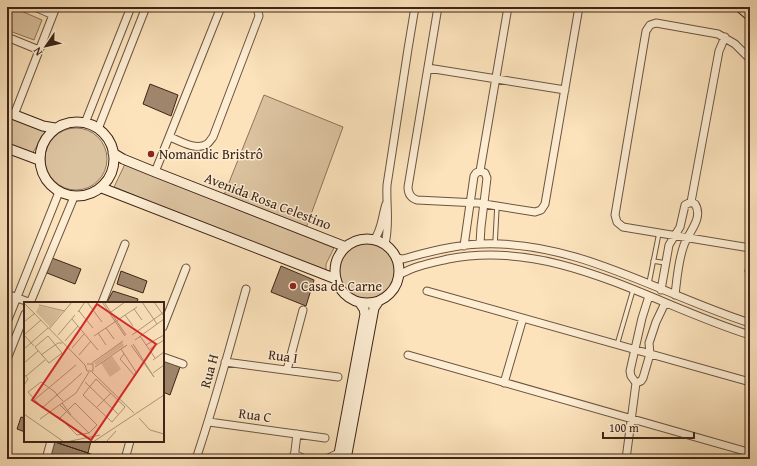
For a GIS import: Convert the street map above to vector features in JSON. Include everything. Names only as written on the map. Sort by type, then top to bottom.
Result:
[{"type":"highway","points":[[742,7],[750,14]]},
{"type":"street","points":[[35,7],[53,15]]},
{"type":"street","points":[[55,128],[43,126],[11,113],[40,50],[56,7]]},
{"type":"street","points":[[85,123],[131,7]]},
{"type":"street","points":[[98,129],[146,7]]},
{"type":"street","points":[[156,172],[221,7]]},
{"type":"street","points":[[170,137],[184,143],[197,146],[206,144],[213,137],[259,16],[257,7]]},
{"type":"street","points":[[385,244],[388,232],[386,204],[389,170],[415,7]]},
{"type":"street","points":[[438,7],[408,193],[411,197],[417,200],[484,203],[535,212],[541,210],[544,206],[579,7]]},
{"type":"street","points":[[480,172],[508,7]]},
{"type":"street","points":[[750,59],[740,48],[718,34],[656,23],[650,25],[646,31],[615,216],[617,222],[623,226],[750,248]]},
{"type":"street","points":[[7,37],[40,50]]},
{"type":"street","points":[[691,202],[719,51],[724,37]]},
{"type":"street","points":[[428,68],[565,90]]},
{"type":"street","points":[[70,122],[85,123],[98,129],[109,140],[114,157],[113,170],[102,188],[88,195],[74,197],[60,192],[51,186],[42,173],[39,160],[41,148],[46,138],[55,128],[70,122]]},
{"type":"street","points":[[7,148],[39,160]]},
{"type":"street","name":"Avenida Rosa Celestino","points":[[113,153],[123,159],[346,247]]},
{"type":"street","points":[[464,246],[474,176],[476,173],[480,172],[485,173],[487,178],[480,244]]},
{"type":"street","points":[[102,188],[336,279]]},
{"type":"street","points":[[7,322],[60,192]]},
{"type":"street","points":[[30,302],[74,197]]},
{"type":"street","points":[[661,290],[669,245],[680,227],[685,205],[691,202]]},
{"type":"street","points":[[675,295],[683,247],[696,221],[698,208],[691,202]]},
{"type":"street","points":[[374,240],[378,234],[382,214],[386,204]]},
{"type":"street","points":[[468,225],[481,227]]},
{"type":"street","points":[[362,239],[374,240],[385,244],[390,248],[396,258],[399,269],[398,281],[392,292],[378,302],[366,304],[360,303],[350,298],[341,290],[336,279],[336,262],[342,251],[356,241],[362,239]]},
{"type":"street","points":[[102,302],[125,244]]},
{"type":"street","points":[[396,258],[403,259],[435,251],[480,244],[513,245],[555,251],[603,266],[708,309],[750,324]]},
{"type":"street","points":[[512,256],[513,245]]},
{"type":"street","points":[[399,275],[407,270],[422,265],[453,258],[482,255],[512,256],[553,262],[584,270],[704,319],[750,335]]},
{"type":"street","points":[[666,263],[679,266]]},
{"type":"street","points":[[599,276],[603,266]]},
{"type":"street","points":[[164,324],[186,268]]},
{"type":"street","name":"Rua H","points":[[196,459],[209,422],[246,290]]},
{"type":"street","points":[[427,291],[750,382]]},
{"type":"street","points":[[7,294],[27,302]]},
{"type":"street","points":[[636,383],[630,374],[642,318],[649,296]]},
{"type":"street","points":[[342,457],[374,308],[378,302]]},
{"type":"street","points":[[342,457],[365,314],[364,308],[360,303]]},
{"type":"street","points":[[636,383],[643,380],[650,354],[649,343],[656,322],[665,303]]},
{"type":"street","points":[[704,319],[708,309]]},
{"type":"street","points":[[287,370],[303,310]]},
{"type":"street","points":[[7,360],[24,317]]},
{"type":"street","points":[[504,383],[523,318]]},
{"type":"street","points":[[642,318],[649,323],[656,322]]},
{"type":"street","points":[[408,355],[748,453]]},
{"type":"street","points":[[164,356],[182,364]]},
{"type":"street","name":"Rua I","points":[[225,362],[338,377]]},
{"type":"street","points":[[626,459],[636,383]]},
{"type":"street","name":"Rua C","points":[[209,422],[325,438]]},
{"type":"street","points":[[297,434],[294,456],[306,459]]},
{"type":"street","points":[[46,459],[51,442]]},
{"type":"street","points":[[125,459],[130,442]]},
{"type":"street","points":[[326,459],[342,457]]},
{"type":"lane","points":[[495,244],[498,205]]},
{"type":"lane","points":[[649,284],[659,233]]},
{"type":"lane","points":[[654,261],[666,263]]},
{"type":"lane","points":[[617,345],[633,290]]},
{"type":"shaded area","points":[[7,7],[12,7],[42,20],[34,40],[7,30]]},
{"type":"shaded area","points":[[264,95],[343,127],[306,228],[224,195]]},
{"type":"shaded area","points":[[7,117],[46,131],[32,154],[7,145]]},
{"type":"shaded area","points":[[76,128],[93,133],[98,137],[102,142],[107,159],[102,176],[98,181],[93,185],[76,190],[59,185],[54,181],[50,176],[45,159],[50,142],[54,137],[59,133]]},
{"type":"shaded area","points":[[125,164],[334,248],[326,264],[326,274],[114,187]]},
{"type":"shaded area","points":[[367,243],[378,246],[387,251],[392,260],[395,271],[392,282],[387,291],[378,296],[367,299],[356,296],[347,291],[342,282],[339,271],[342,260],[347,251],[356,246]]},
{"type":"building","points":[[150,84],[178,95],[171,116],[143,104]]},
{"type":"building","points":[[52,258],[81,269],[75,284],[47,273]]},
{"type":"building","name":"Casa de Carne","points":[[281,266],[314,280],[306,306],[271,292]]},
{"type":"building","points":[[121,271],[147,281],[143,293],[117,284]]},
{"type":"building","points":[[113,291],[138,299],[137,302],[107,302]]},
{"type":"building","points":[[165,361],[180,367],[170,395],[164,392]]},
{"type":"building","points":[[21,417],[24,418],[24,432],[17,429]]},
{"type":"building","points":[[55,442],[91,442],[88,453]]},
{"type":"building","points":[[55,442],[88,453],[86,459],[49,459]]},
{"type":"building","points":[[88,453],[104,459],[86,459]]},
{"type":"place","name":"Nomandic Bristrô","points":[[151,154]]},
{"type":"place","name":"Casa de Carne","points":[[293,286]]}]
